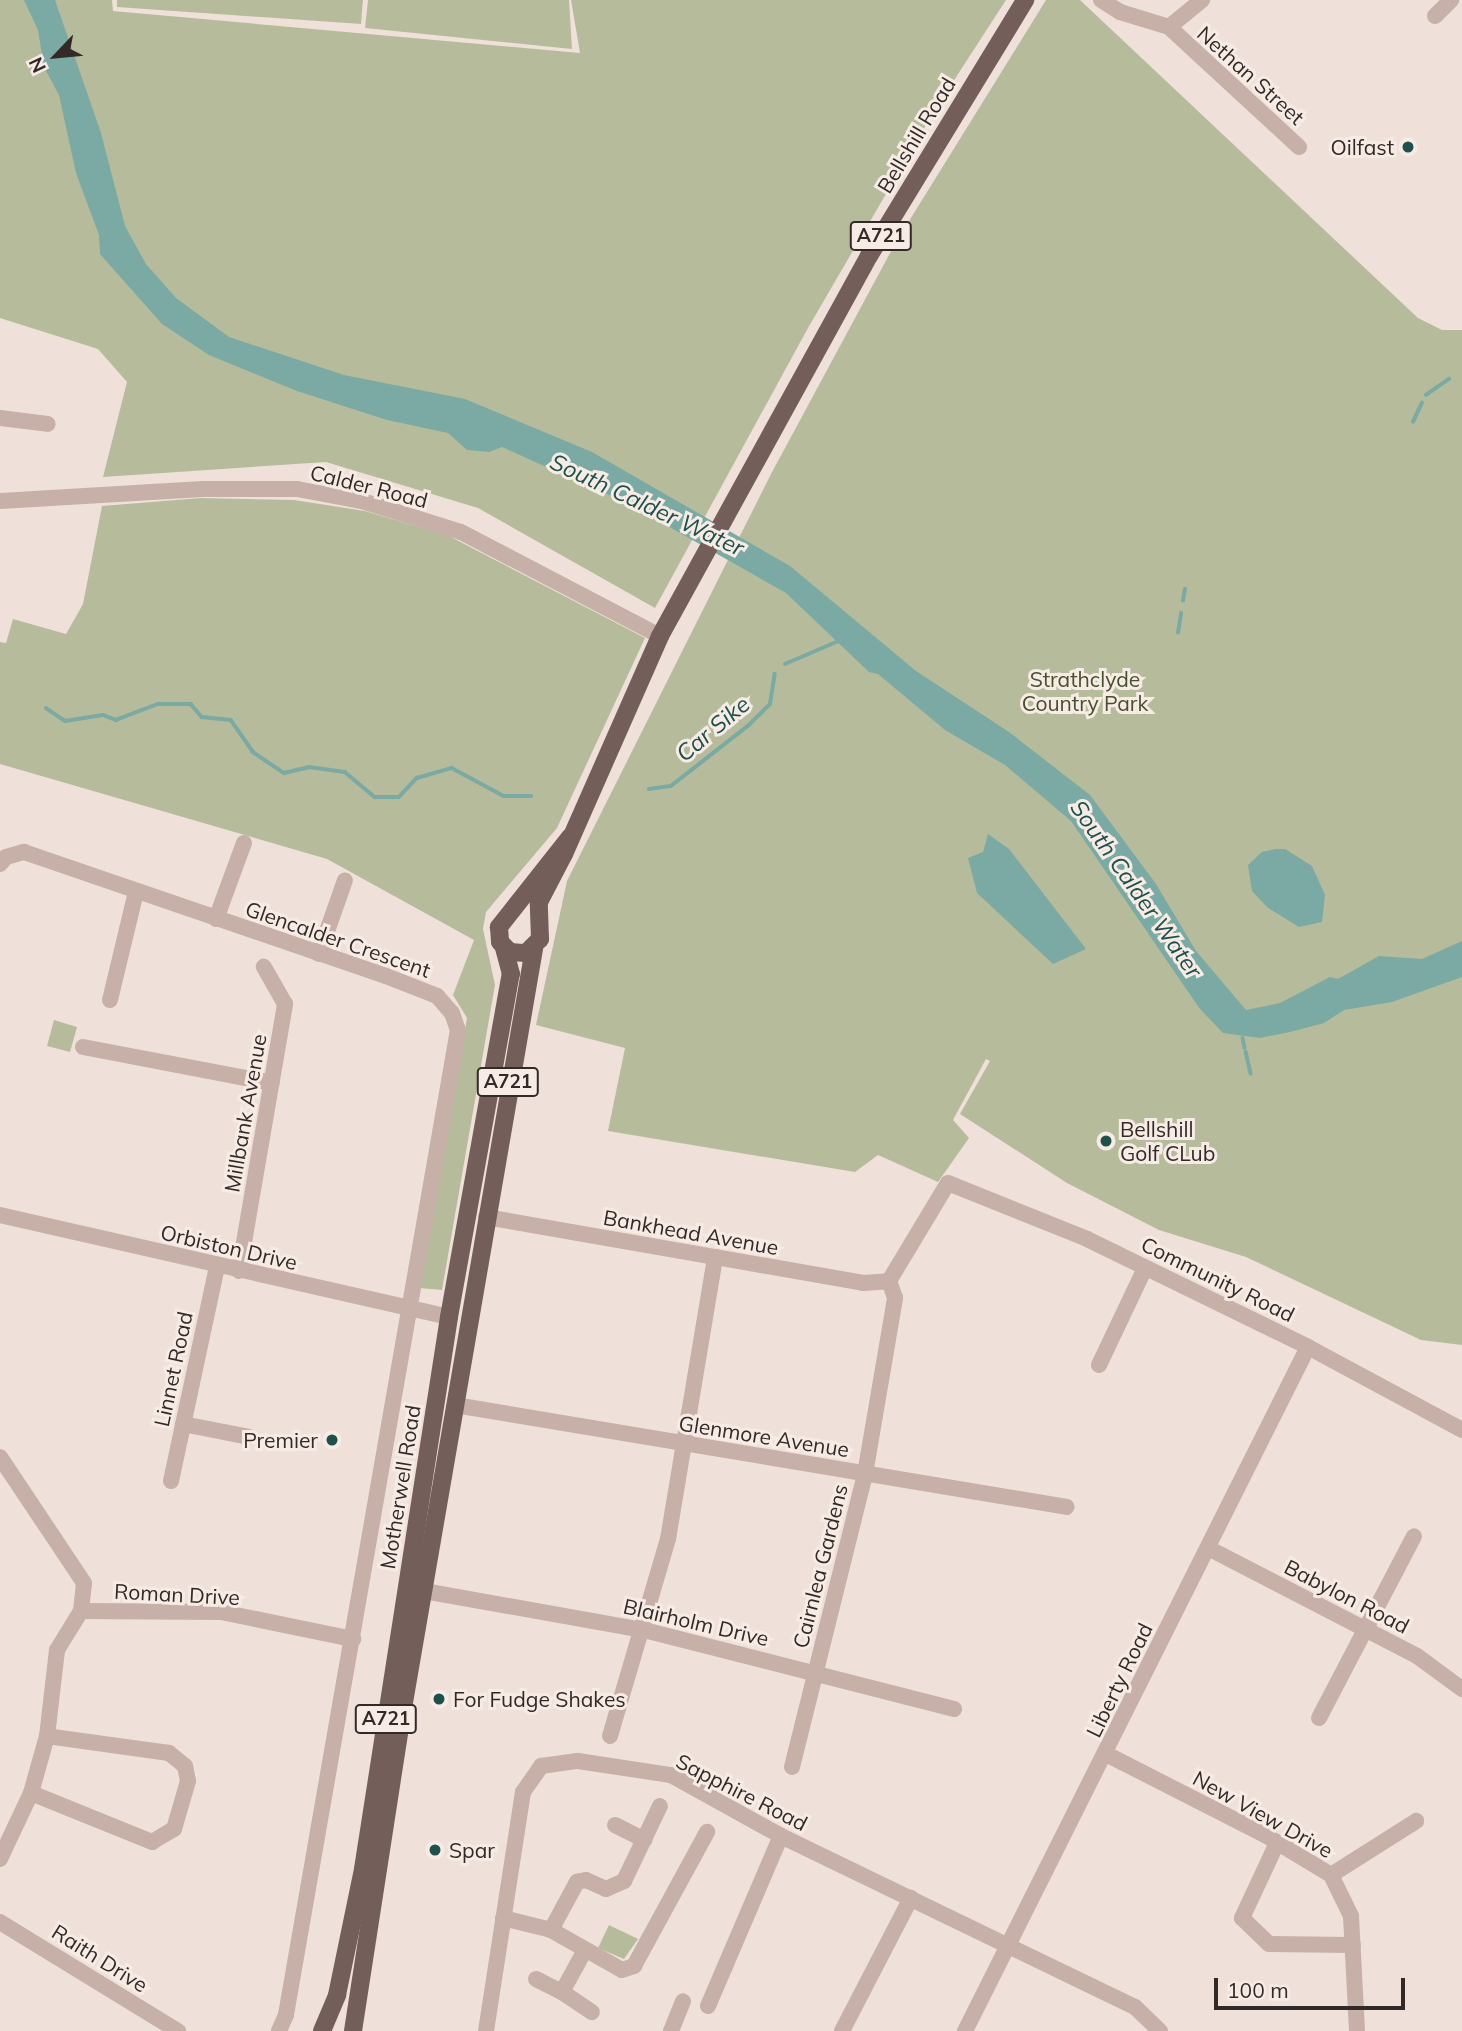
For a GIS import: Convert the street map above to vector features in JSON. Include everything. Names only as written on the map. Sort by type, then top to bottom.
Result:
[{"type":"main road","name":"Bellshill Road","points":[[660,636],[745,477],[869,256],[1025,0]]},
{"type":"main road","name":"A721","points":[[534,949],[542,929],[539,902],[660,636]]},
{"type":"main road","name":"A721","points":[[504,948],[497,934],[509,913],[570,837]]},
{"type":"main road","points":[[509,913],[531,914],[539,920]]},
{"type":"main road","points":[[504,948],[516,954],[534,949]]},
{"type":"main road","name":"Motherwell Road","points":[[322,2031],[337,1995],[363,1869],[449,1317],[511,974],[504,948]]},
{"type":"main road","name":"Motherwell Road","points":[[353,2031],[486,1217],[534,949]]},
{"type":"street","name":"Nethan Street","points":[[1101,0],[1120,12],[1169,27],[1299,147]]},
{"type":"street","points":[[1169,27],[1202,0]]},
{"type":"street","points":[[1435,16],[1451,0]]},
{"type":"street","points":[[0,418],[48,424]]},
{"type":"street","name":"Calder Road","points":[[0,501],[203,488],[297,489],[362,501],[461,532],[660,636]]},
{"type":"street","points":[[216,919],[244,843]]},
{"type":"street","name":"Glencalder Crescent","points":[[0,864],[6,857],[24,852],[437,996],[452,1013],[458,1030],[411,1310]]},
{"type":"street","points":[[318,954],[345,880]]},
{"type":"street","points":[[110,1000],[136,892]]},
{"type":"street","name":"Millbank Avenue","points":[[239,1271],[285,1004],[264,967]]},
{"type":"street","points":[[83,1047],[272,1083]]},
{"type":"street","name":"Community Road","points":[[889,1281],[947,1183],[1032,1214],[1145,1268],[1308,1347],[1462,1430]]},
{"type":"street","name":"Orbiston Drive","points":[[0,1215],[449,1317]]},
{"type":"street","name":"Bankhead Avenue","points":[[486,1217],[863,1283],[889,1281]]},
{"type":"street","points":[[610,1736],[644,1630],[687,1445],[715,1257]]},
{"type":"street","name":"Linnet Road","points":[[171,1481],[216,1266]]},
{"type":"street","points":[[1099,1364],[1145,1268]]},
{"type":"street","name":"Cairnlea Gardens","points":[[792,1767],[865,1474],[895,1298],[889,1281]]},
{"type":"street","name":"Motherwell Road","points":[[279,2031],[286,2015],[411,1310]]},
{"type":"street","name":"Liberty Road","points":[[965,2031],[1308,1347]]},
{"type":"street","name":"Glenmore Avenue","points":[[455,1405],[1067,1507]]},
{"type":"street","points":[[183,1424],[248,1437]]},
{"type":"street","points":[[0,1457],[84,1583],[80,1611],[57,1650],[47,1736],[31,1793],[0,1859]]},
{"type":"street","points":[[1319,1718],[1414,1536]]},
{"type":"street","name":"Babylon Road","points":[[1208,1548],[1417,1656],[1462,1689]]},
{"type":"street","name":"Blairholm Drive","points":[[424,1591],[644,1630],[816,1671],[954,1709]]},
{"type":"street","name":"Roman Drive","points":[[80,1611],[221,1612],[353,1639]]},
{"type":"street","points":[[31,1793],[152,1842],[174,1829],[188,1781],[184,1766],[169,1753],[47,1736]]},
{"type":"street","name":"New View Drive","points":[[1106,1754],[1277,1843],[1331,1875],[1351,1916],[1357,2031]]},
{"type":"street","name":"Sapphire Road","points":[[486,2031],[523,1792],[541,1766],[578,1761],[671,1775],[781,1836],[1135,2007],[1160,2031]]},
{"type":"street","points":[[551,1930],[577,1882],[586,1880],[606,1889],[624,1881],[660,1806]]},
{"type":"street","points":[[1331,1875],[1416,1821]]},
{"type":"street","points":[[615,1825],[644,1840]]},
{"type":"street","points":[[503,1917],[551,1930],[622,1970],[641,1956],[707,1832]]},
{"type":"street","points":[[708,2007],[781,1836]]},
{"type":"street","points":[[1277,1843],[1242,1918],[1269,1944],[1353,1945]]},
{"type":"street","points":[[842,2031],[911,1898]]},
{"type":"street","name":"Raith Drive","points":[[0,1922],[178,2031]]},
{"type":"street","points":[[562,1992],[585,1951]]},
{"type":"street","points":[[536,1979],[592,2012]]},
{"type":"street","points":[[671,2031],[683,2001]]},
{"type":"green space","points":[[0,0],[112,0],[113,11],[580,53],[571,0],[1006,0],[936,108],[808,328],[655,608],[478,508],[326,462],[103,477],[127,382],[98,349],[0,318]]},
{"type":"green space","points":[[117,0],[363,0],[361,24],[117,7]]},
{"type":"green space","points":[[368,0],[569,0],[572,49],[365,28]]},
{"type":"green space","name":"Strathclyde Country Park","points":[[1046,0],[1080,0],[1418,318],[1442,330],[1462,330],[1462,1345],[1421,1340],[1246,1257],[1159,1230],[1067,1183],[960,1114],[990,1061],[986,1059],[953,1120],[969,1138],[938,1182],[878,1155],[855,1172],[608,1131],[625,1048],[536,1025],[567,881],[771,474],[896,242]]},
{"type":"green space","points":[[201,498],[294,500],[365,511],[449,536],[645,638],[557,828],[486,912],[483,929],[495,985],[442,1290],[419,1288],[467,1018],[453,995],[474,940],[327,859],[0,764],[0,642],[6,643],[13,619],[66,634],[83,604],[102,506]]},
{"type":"green space","points":[[54,1020],[77,1027],[70,1052],[47,1046]]},
{"type":"green space","points":[[609,1925],[638,1939],[624,1959],[598,1948]]},
{"type":"water","name":"South Calder Water","points":[[24,0],[55,0],[101,133],[125,226],[146,264],[176,298],[229,337],[344,375],[465,399],[592,452],[790,566],[916,671],[1009,732],[1090,795],[1156,884],[1196,951],[1246,1010],[1280,1003],[1330,977],[1338,979],[1379,956],[1422,959],[1462,941],[1462,977],[1392,1002],[1344,1010],[1324,1023],[1290,1032],[1260,1038],[1223,1033],[1200,1009],[1071,821],[1005,765],[945,730],[878,674],[869,672],[786,593],[629,504],[502,447],[489,452],[467,450],[448,433],[387,420],[297,391],[209,355],[162,324],[100,254],[99,235],[76,173],[59,95],[44,67],[38,30]]},
{"type":"water","points":[[988,834],[1009,849],[1086,949],[1053,964],[977,893],[968,858],[983,852]]},
{"type":"water","points":[[1285,849],[1312,866],[1325,895],[1322,922],[1299,927],[1267,907],[1252,891],[1248,865],[1262,852]]},
{"type":"waterway","points":[[1426,395],[1449,379]]},
{"type":"waterway","points":[[1413,422],[1422,403]]},
{"type":"waterway","points":[[1183,601],[1185,589]]},
{"type":"waterway","points":[[1178,633],[1181,613]]},
{"type":"waterway","name":"Car Sike","points":[[785,664],[841,640]]},
{"type":"waterway","name":"Car Sike","points":[[649,789],[671,786],[749,725],[770,704],[775,674]]},
{"type":"waterway","name":"Car Sike","points":[[46,708],[65,721],[103,715],[116,720],[158,704],[191,704],[202,717],[231,720],[253,752],[284,773],[309,767],[345,772],[375,797],[399,797],[417,778],[452,768],[504,796],[531,796]]},
{"type":"waterway","points":[[1243,1038],[1245,1048]]},
{"type":"waterway","points":[[1246,1052],[1251,1073]]},
{"type":"place","name":"Oilfast","points":[[1408,147]]},
{"type":"place","name":"Bellshill Golf CLub","points":[[1106,1141]]},
{"type":"place","name":"Premier","points":[[332,1440]]},
{"type":"place","name":"For Fudge Shakes","points":[[439,1699]]},
{"type":"place","name":"Spar","points":[[435,1850]]}]
